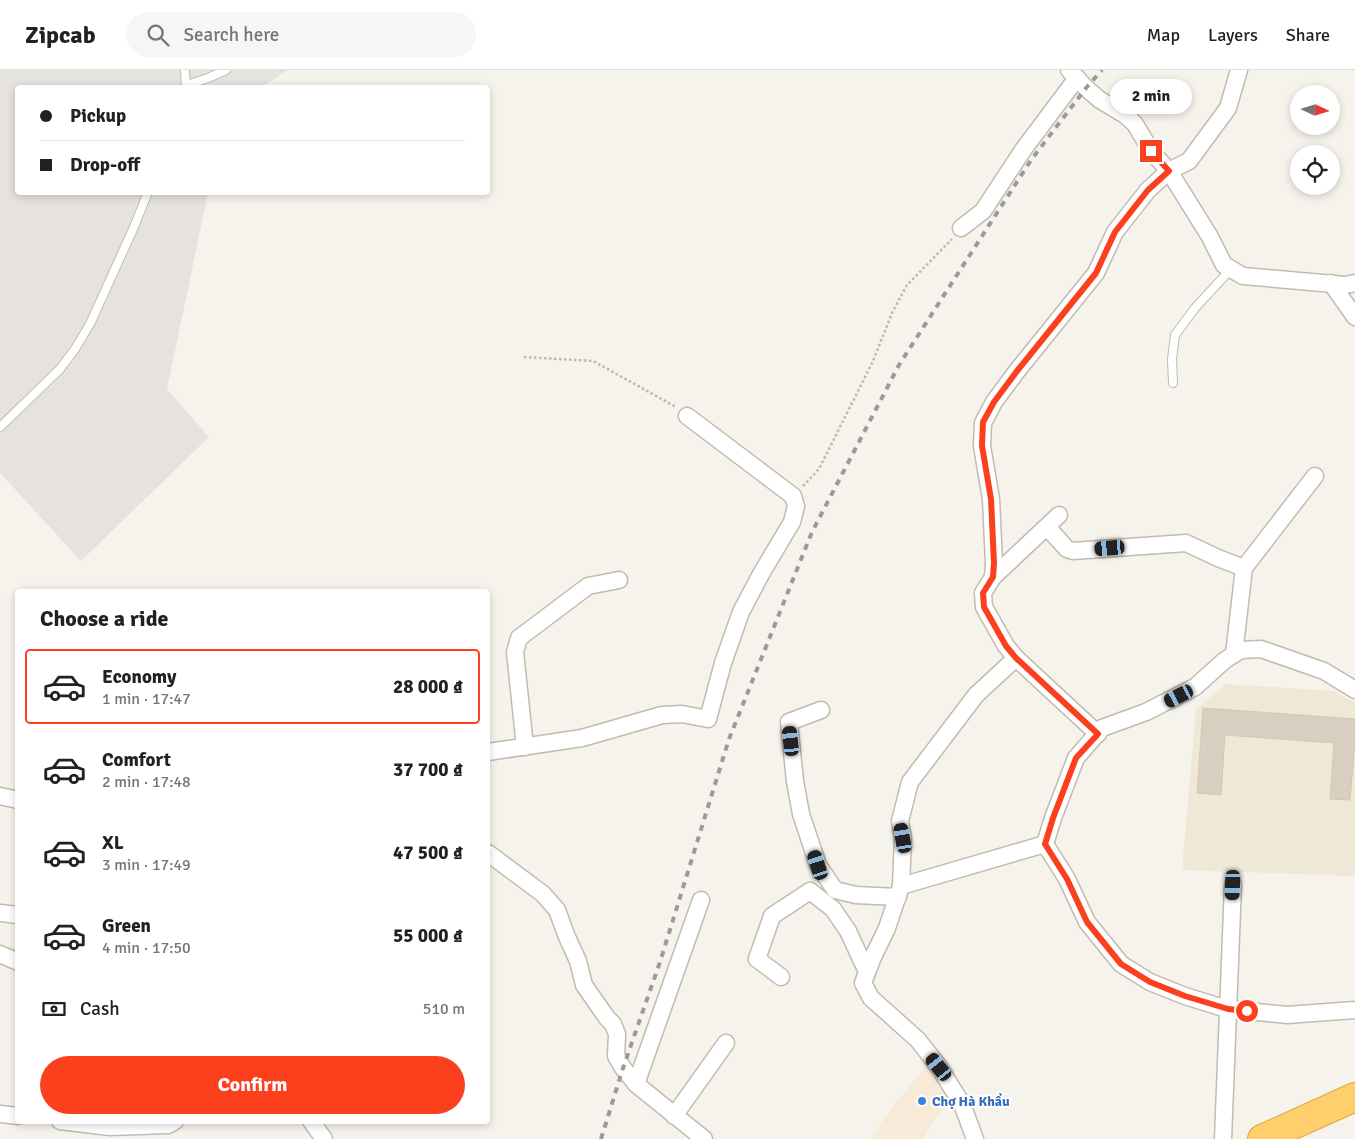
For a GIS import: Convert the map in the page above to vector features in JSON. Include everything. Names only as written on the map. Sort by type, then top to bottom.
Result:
[{"type":"highway","points":[[1262,1139],[1355,1097]]},
{"type":"street","points":[[993,577],[991,499],[982,446],[983,422],[994,402],[1017,371],[1096,273],[1115,232],[1148,190],[1169,171],[1190,161],[1228,108],[1239,70]]},
{"type":"street","points":[[961,228],[983,212],[1073,74],[1100,100],[1125,115],[1135,124],[1151,151],[1169,171],[1210,237],[1224,265],[1243,276],[1344,284],[1355,283]]},
{"type":"street","points":[[1332,283],[1355,317]]},
{"type":"street","points":[[490,752],[582,738],[662,715],[682,714],[708,719],[723,663],[741,612],[792,522],[796,506],[793,496],[688,416]]},
{"type":"street","points":[[1234,654],[1244,568],[1315,476]]},
{"type":"street","points":[[1059,515],[993,577],[983,593],[984,607],[1006,646],[1016,658],[1098,734]]},
{"type":"street","points":[[1047,527],[1067,549],[1073,551],[1186,542],[1218,558],[1244,568]]},
{"type":"street","points":[[525,747],[515,652],[520,638],[588,586],[619,580]]},
{"type":"street","points":[[1355,690],[1324,671],[1261,649],[1241,650],[1225,660],[1195,687],[1146,712],[1102,728],[1076,758],[1045,844],[1067,879],[1087,922],[1121,964],[1150,982],[1185,996],[1228,1009],[1287,1016],[1355,1010]]},
{"type":"street","points":[[975,1139],[962,1104],[939,1067],[918,1040],[871,998],[863,983],[887,928],[900,891],[903,838],[900,821],[910,782],[976,695],[1016,658]]},
{"type":"street","points":[[821,710],[789,722],[795,781],[801,814],[818,865],[835,890],[856,895],[900,891],[1045,844]]},
{"type":"street","points":[[0,796],[15,799]]},
{"type":"street","points":[[490,854],[543,894],[557,910],[578,961],[584,985],[613,1024],[617,1034],[616,1056],[636,1084],[704,1139]]},
{"type":"street","points":[[1223,1139],[1233,885]]},
{"type":"street","points":[[780,977],[757,960],[772,916],[810,891],[833,909],[848,931],[868,972]]},
{"type":"street","points":[[833,909],[843,892]]},
{"type":"street","points":[[636,1084],[700,900]]},
{"type":"street","points":[[0,913],[15,915]]},
{"type":"street","points":[[0,954],[15,961]]},
{"type":"street","points":[[674,1116],[726,1042]]},
{"type":"street","points":[[0,1114],[15,1116]]},
{"type":"street","points":[[85,1124],[110,1127],[170,1124]]},
{"type":"street","points":[[313,1124],[324,1139]]},
{"type":"lane","points":[[185,70],[187,85]]},
{"type":"lane","points":[[190,85],[226,70]]},
{"type":"lane","points":[[0,427],[60,369],[75,349],[90,324],[147,195]]},
{"type":"lane","points":[[1173,384],[1172,360],[1175,334],[1195,308],[1231,269]]},
{"type":"path","points":[[793,496],[819,469],[873,361],[892,313],[907,286],[961,228]]},
{"type":"path","points":[[524,357],[593,361],[674,406],[688,416]]},
{"type":"shaded area","points":[[0,70],[288,70],[265,85],[15,85],[15,195],[208,195],[167,389],[209,437],[81,561],[0,473]]},
{"type":"shaded area","points":[[1226,684],[1334,691],[1355,703],[1355,876],[1182,870],[1196,709]]},
{"type":"shaded area","name":"Chợ Hà Khẩu","points":[[928,1065],[949,1099],[923,1139],[870,1139],[895,1103]]},
{"type":"building","points":[[1203,708],[1355,719],[1350,800],[1330,799],[1334,743],[1225,735],[1221,795],[1197,793]]},
{"type":"railway","points":[[601,1139],[623,1068],[660,962],[729,739],[812,532],[899,365],[1031,160],[1102,70]]},
{"type":"place","name":"Chợ Hà Khẩu","points":[[922,1101]]},
{"type":"route","points":[[1151,151],[1169,171],[1148,190],[1115,232],[1096,273],[1017,371],[994,402],[983,422],[982,446],[991,499],[994,563],[993,577],[983,593],[984,607],[1006,646],[1016,658],[1098,734],[1076,758],[1045,844],[1067,879],[1087,922],[1121,964],[1150,982],[1213,1005],[1247,1011]]}]
